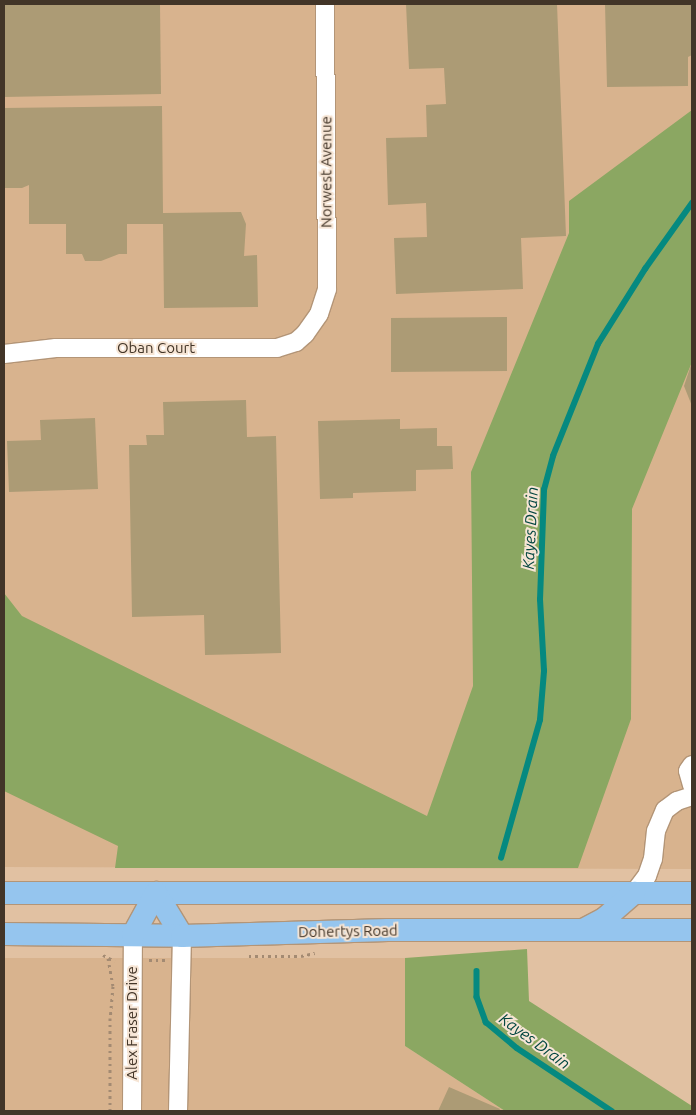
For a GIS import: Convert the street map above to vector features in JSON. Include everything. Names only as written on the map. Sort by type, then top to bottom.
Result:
[{"type":"main road","points":[[4,893],[692,893]]},
{"type":"main road","points":[[133,935],[156,893]]},
{"type":"main road","points":[[156,893],[182,936]]},
{"type":"main road","points":[[583,930],[604,919],[634,893]]},
{"type":"main road","name":"Dohertys Road","points":[[4,934],[182,936],[388,930],[692,930]]},
{"type":"street","name":"Norwest Avenue","points":[[305,334],[319,314],[327,289],[325,4]]},
{"type":"street","name":"Oban Court","points":[[4,354],[56,348],[277,348],[296,342],[305,334]]},
{"type":"street","points":[[692,765],[688,770],[692,785]]},
{"type":"street","points":[[634,893],[647,876],[653,859],[656,831],[665,810],[677,800],[692,796]]},
{"type":"street","name":"Alex Fraser Drive","points":[[132,1111],[133,935]]},
{"type":"street","points":[[178,1111],[182,936]]},
{"type":"path","points":[[108,958],[113,986],[110,1018],[110,1111]]},
{"type":"shaded area","points":[[4,4],[692,4],[692,869],[4,867]]},
{"type":"shaded area","points":[[4,958],[405,958],[405,1046],[505,1111],[4,1111]]},
{"type":"green space","points":[[692,110],[692,362],[632,509],[631,719],[578,868],[115,868],[118,846],[4,791],[4,593],[22,616],[427,816],[473,686],[471,472],[569,233],[569,201]]},
{"type":"green space","points":[[527,949],[529,1001],[692,1106],[692,1111],[505,1111],[405,1046],[405,958]]},
{"type":"building","points":[[4,4],[160,4],[161,94],[4,97]]},
{"type":"building","points":[[406,4],[557,4],[566,236],[521,238],[523,289],[396,294],[394,238],[427,237],[426,203],[388,205],[386,138],[427,137],[426,105],[446,104],[444,68],[409,69]]},
{"type":"building","points":[[605,4],[692,4],[692,55],[688,57],[688,86],[607,87]]},
{"type":"building","points":[[162,106],[163,213],[241,212],[246,224],[244,256],[257,255],[258,307],[164,308],[163,224],[127,224],[127,254],[119,254],[101,261],[85,261],[82,254],[66,254],[66,224],[29,224],[29,185],[22,188],[4,188],[4,108]]},
{"type":"building","points":[[507,317],[507,371],[391,372],[391,318]]},
{"type":"building","points":[[692,362],[692,406],[684,386]]},
{"type":"building","points":[[246,400],[247,437],[276,436],[281,653],[205,655],[204,615],[132,617],[129,445],[147,445],[146,435],[164,435],[163,402]]},
{"type":"building","points":[[95,418],[98,489],[9,492],[7,441],[41,440],[40,420]]},
{"type":"building","points":[[400,419],[400,429],[437,428],[437,446],[452,446],[453,469],[416,470],[416,491],[353,493],[353,498],[320,499],[318,421]]},
{"type":"building","points":[[449,1087],[500,1109],[499,1111],[438,1111]]},
{"type":"waterway","name":"Kayes Drain","points":[[501,858],[540,720],[544,671],[540,600],[544,490],[553,456],[598,344],[645,269],[692,203]]},
{"type":"waterway","name":"Kayes Drain","points":[[477,971],[477,997],[486,1022],[517,1048],[612,1111]]}]
